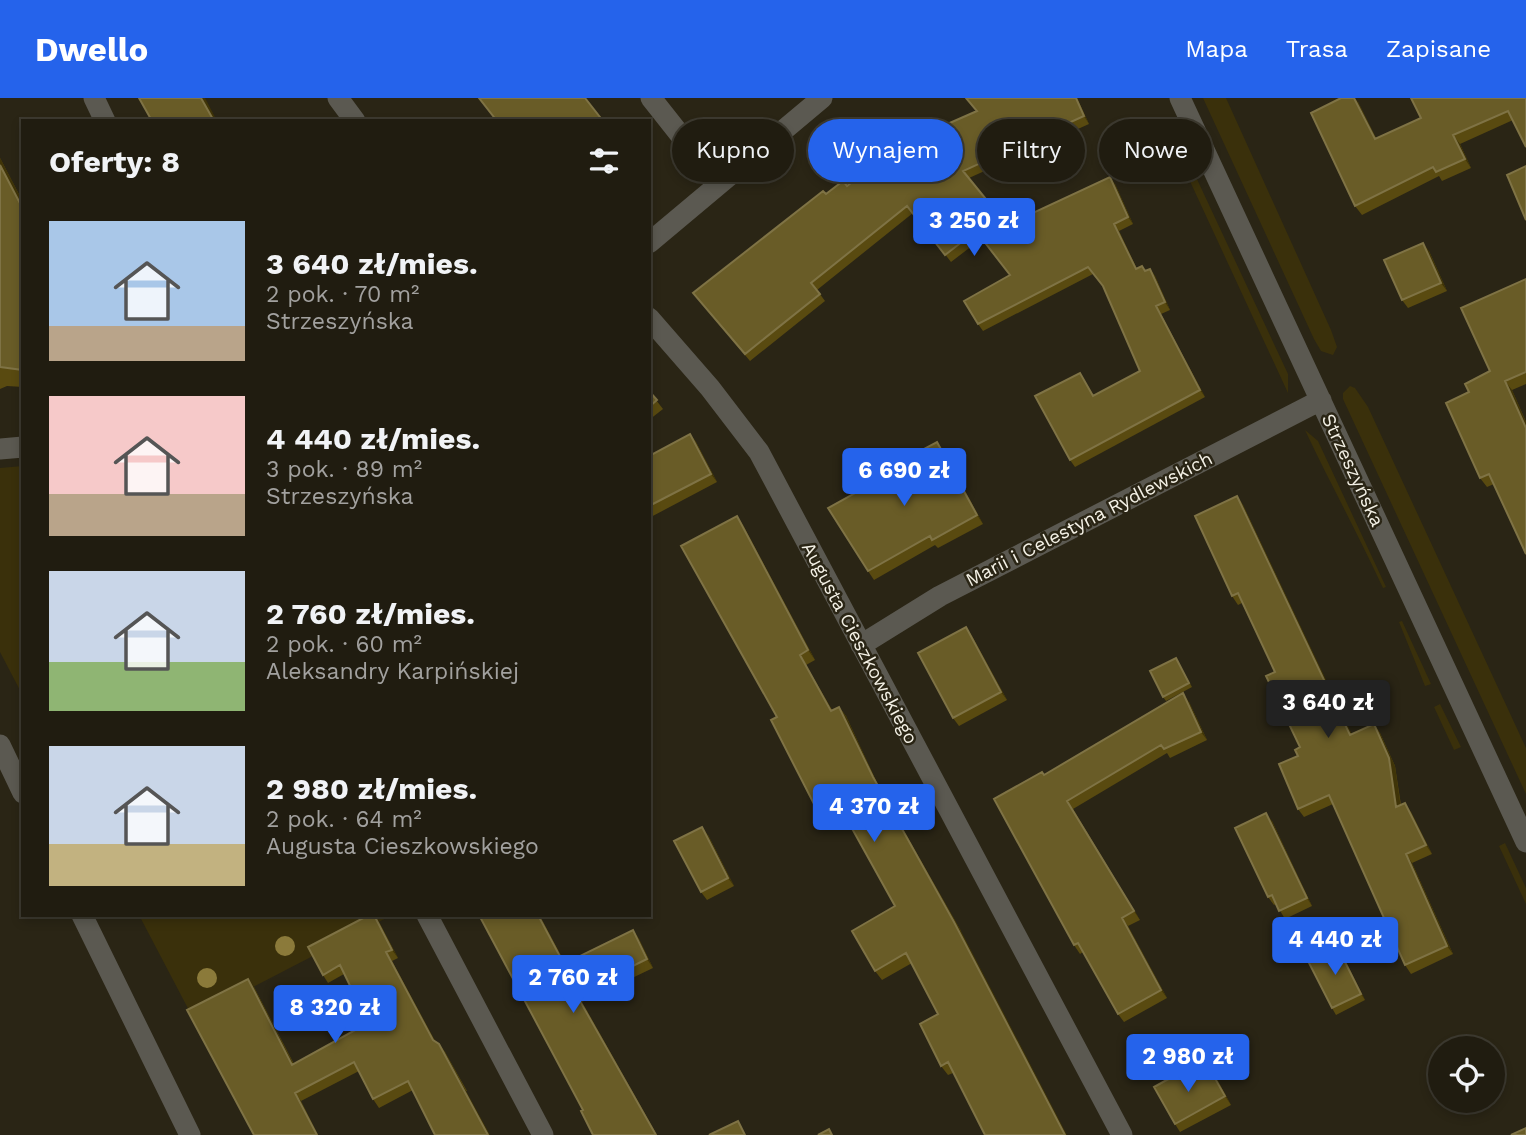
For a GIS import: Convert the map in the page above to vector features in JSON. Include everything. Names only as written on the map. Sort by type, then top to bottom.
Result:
[{"type":"street","points":[[93,98],[104,119]]},
{"type":"street","points":[[338,98],[354,119]]},
{"type":"street","points":[[651,98],[719,184]]},
{"type":"street","points":[[651,241],[822,98]]},
{"type":"street","name":"Strzeszyńska","points":[[1180,98],[1526,842]]},
{"type":"street","name":"Augusta Cieszkowskiego","points":[[651,320],[710,388],[759,452],[1122,1135]]},
{"type":"street","name":"Marii i Celestyna Rydlewskich","points":[[861,645],[940,596],[1321,400]]},
{"type":"street","points":[[0,449],[21,447]]},
{"type":"street","points":[[0,745],[21,789]]},
{"type":"street","points":[[83,917],[190,1135]]},
{"type":"street","points":[[428,917],[543,1135]]},
{"type":"shaded area","points":[[1203,98],[1226,98],[1331,330],[1337,347],[1333,355],[1321,351],[1314,339]]},
{"type":"shaded area","points":[[1190,182],[1198,182],[1288,374],[1288,393]]},
{"type":"shaded area","points":[[1350,386],[1355,388],[1368,407],[1526,748],[1526,794],[1343,399],[1343,393]]},
{"type":"shaded area","points":[[1305,430],[1318,441],[1386,587],[1383,588]]},
{"type":"shaded area","points":[[21,466],[21,692],[0,652],[0,468]]},
{"type":"shaded area","points":[[1402,621],[1431,684],[1425,686],[1399,622]]},
{"type":"shaded area","points":[[1440,704],[1461,747],[1454,750],[1434,707]]},
{"type":"shaded area","points":[[1505,843],[1526,888],[1526,904],[1499,846]]},
{"type":"shaded area","points":[[140,917],[388,917],[193,1018]]},
{"type":"building","points":[[139,98],[201,98],[213,119],[151,119]]},
{"type":"building","points":[[479,98],[585,98],[601,119],[495,119]]},
{"type":"building","points":[[966,98],[1076,98],[1084,116],[1077,119],[977,119],[977,165],[963,171],[963,119],[959,119],[977,111]]},
{"type":"building","points":[[1341,98],[1354,98],[1375,139],[1421,118],[1411,98],[1526,98],[1526,147],[1508,111],[1453,135],[1465,159],[1436,172],[1433,167],[1355,206],[1311,113]]},
{"type":"building","points":[[0,165],[21,205],[21,370],[0,367]]},
{"type":"building","points":[[1526,166],[1526,220],[1507,175]]},
{"type":"building","points":[[963,171],[1007,225],[1099,182],[1112,182],[1128,217],[1114,224],[1136,269],[1142,266],[1145,271],[1150,269],[1165,302],[1156,306],[1200,390],[1070,460],[1035,396],[1080,373],[1093,396],[1140,371],[1103,286],[1088,267],[978,324],[964,301],[1010,275],[976,231],[945,255],[907,206],[811,283],[820,294],[745,354],[693,293],[823,191],[826,194],[842,182],[847,186],[852,182],[963,182]]},
{"type":"building","points":[[1423,243],[1441,283],[1402,300],[1384,260]]},
{"type":"building","points":[[1526,279],[1526,372],[1505,381],[1526,428],[1526,554],[1489,474],[1480,478],[1446,403],[1469,392],[1465,384],[1490,371],[1461,308]]},
{"type":"building","points":[[651,393],[657,400],[651,405]]},
{"type":"building","points":[[690,434],[711,474],[651,505],[651,455]]},
{"type":"building","points":[[937,442],[977,515],[932,540],[930,536],[868,571],[828,508],[895,471],[892,466]]},
{"type":"building","points":[[1237,496],[1350,735],[1374,724],[1389,758],[1396,807],[1405,803],[1426,845],[1406,854],[1447,946],[1405,965],[1329,795],[1298,809],[1279,764],[1298,756],[1295,750],[1300,747],[1266,676],[1275,672],[1238,593],[1232,596],[1195,516]]},
{"type":"building","points":[[737,516],[808,650],[800,655],[831,711],[839,707],[873,777],[954,922],[1065,1135],[985,1135],[948,1062],[941,1066],[920,1024],[938,1014],[906,953],[875,971],[852,931],[895,906],[834,796],[815,806],[771,720],[777,717],[681,546]]},
{"type":"building","points":[[966,627],[1001,692],[953,718],[918,653]]},
{"type":"building","points":[[1176,658],[1189,683],[1163,697],[1150,671]]},
{"type":"building","points":[[1183,693],[1201,732],[1164,749],[1161,745],[1067,801],[1134,911],[1122,918],[1161,990],[1118,1014],[1078,943],[1074,945],[994,799],[1042,772],[1044,775]]},
{"type":"building","points":[[1266,813],[1307,898],[1279,911],[1272,895],[1268,897],[1235,828]]},
{"type":"building","points":[[702,827],[728,878],[701,892],[674,841]]},
{"type":"building","points":[[365,917],[375,917],[392,950],[386,952],[488,1135],[435,1135],[408,1081],[373,1099],[354,1062],[295,1093],[317,1135],[254,1135],[187,1010],[248,979],[292,1065],[368,1023],[340,965],[323,975],[308,947]]},
{"type":"building","points":[[480,917],[539,917],[564,964],[633,930],[647,959],[576,994],[656,1135],[593,1135],[581,1111],[583,1110]]},
{"type":"building","points":[[1337,946],[1361,994],[1332,1008],[1308,961]]},
{"type":"building","points":[[1194,1065],[1201,1079],[1212,1073],[1225,1096],[1175,1124],[1154,1087]]},
{"type":"building","points":[[738,1121],[745,1135],[709,1135]]},
{"type":"building","points":[[1526,1128],[1526,1135],[1511,1135]]},
{"type":"building","points":[[829,1129],[832,1135],[818,1135]]}]
